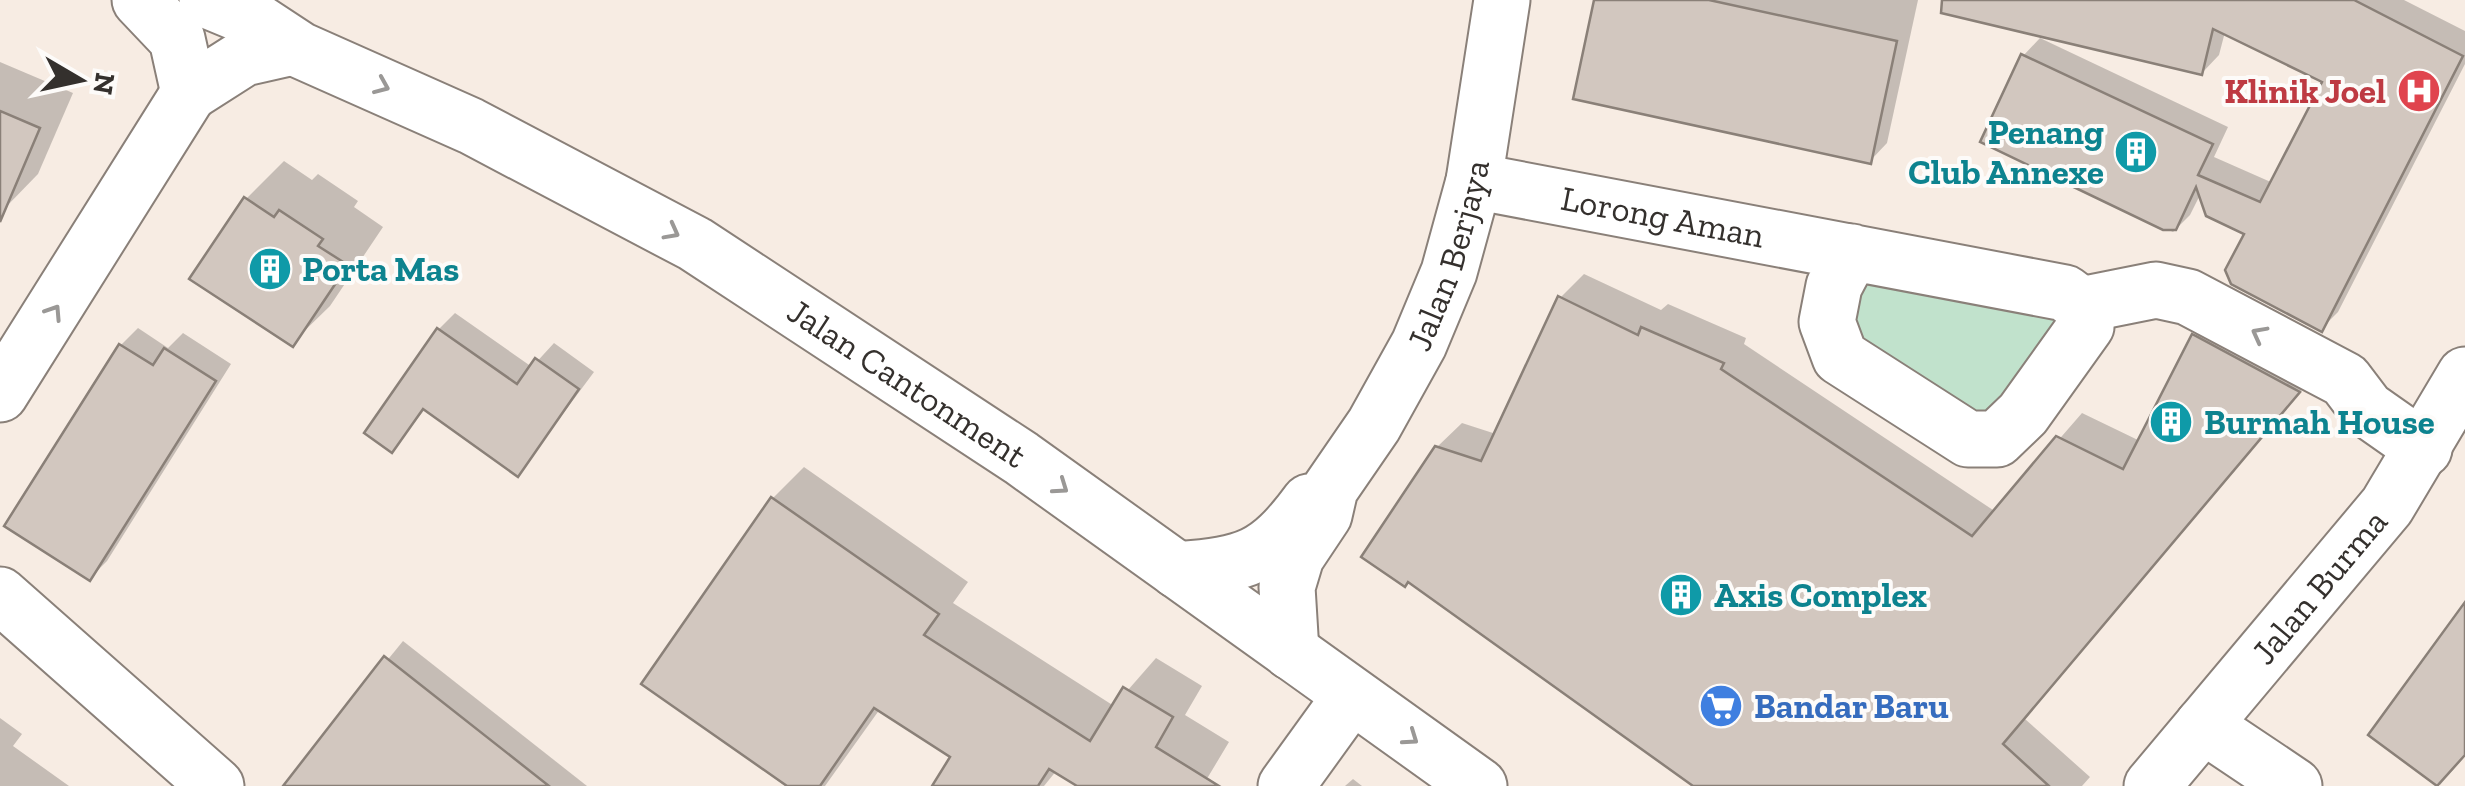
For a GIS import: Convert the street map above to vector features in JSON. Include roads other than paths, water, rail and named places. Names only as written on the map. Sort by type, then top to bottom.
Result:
[{"type":"street","points":[[140,0],[177,39],[190,93]]},
{"type":"street","name":"Jalan Cantonment","points":[[207,0],[254,19],[293,46],[471,126],[694,244],[1001,445],[1479,786]]},
{"type":"street","name":"Jalan Berjaya","points":[[1291,652],[1288,587],[1296,557],[1324,515],[1330,489],[1374,425],[1419,344],[1449,272],[1474,181],[1502,0]]},
{"type":"street","points":[[0,394],[190,93],[244,58],[293,46]]},
{"type":"street","name":"Lorong Aman","points":[[1474,181],[2066,292],[2081,305]]},
{"type":"street","points":[[1852,252],[1834,286],[1826,322],[1840,358],[1968,439],[1997,439],[2023,414],[2086,326],[2081,305],[2156,290],[2188,297],[2345,380],[2367,409],[2424,449]]},
{"type":"street","name":"Jalan Burma","points":[[2152,786],[2387,506],[2465,375]]},
{"type":"street","name":"Jalan Berjaya","points":[[1178,570],[1249,558],[1281,540],[1310,501],[1330,489]]},
{"type":"street","points":[[0,595],[216,786]]},
{"type":"street","points":[[1286,786],[1351,696]]},
{"type":"street","points":[[2203,725],[2294,786]]},
{"type":"place","name":"Klinik Joel","points":[[2419,91]]},
{"type":"place","name":"Penang Club Annexe","points":[[2136,152]]},
{"type":"place","name":"Porta Mas","points":[[270,269]]},
{"type":"place","name":"Burmah House","points":[[2171,422]]},
{"type":"place","name":"Axis Complex","points":[[1681,595]]},
{"type":"place","name":"Bandar Baru","points":[[1721,706]]}]
